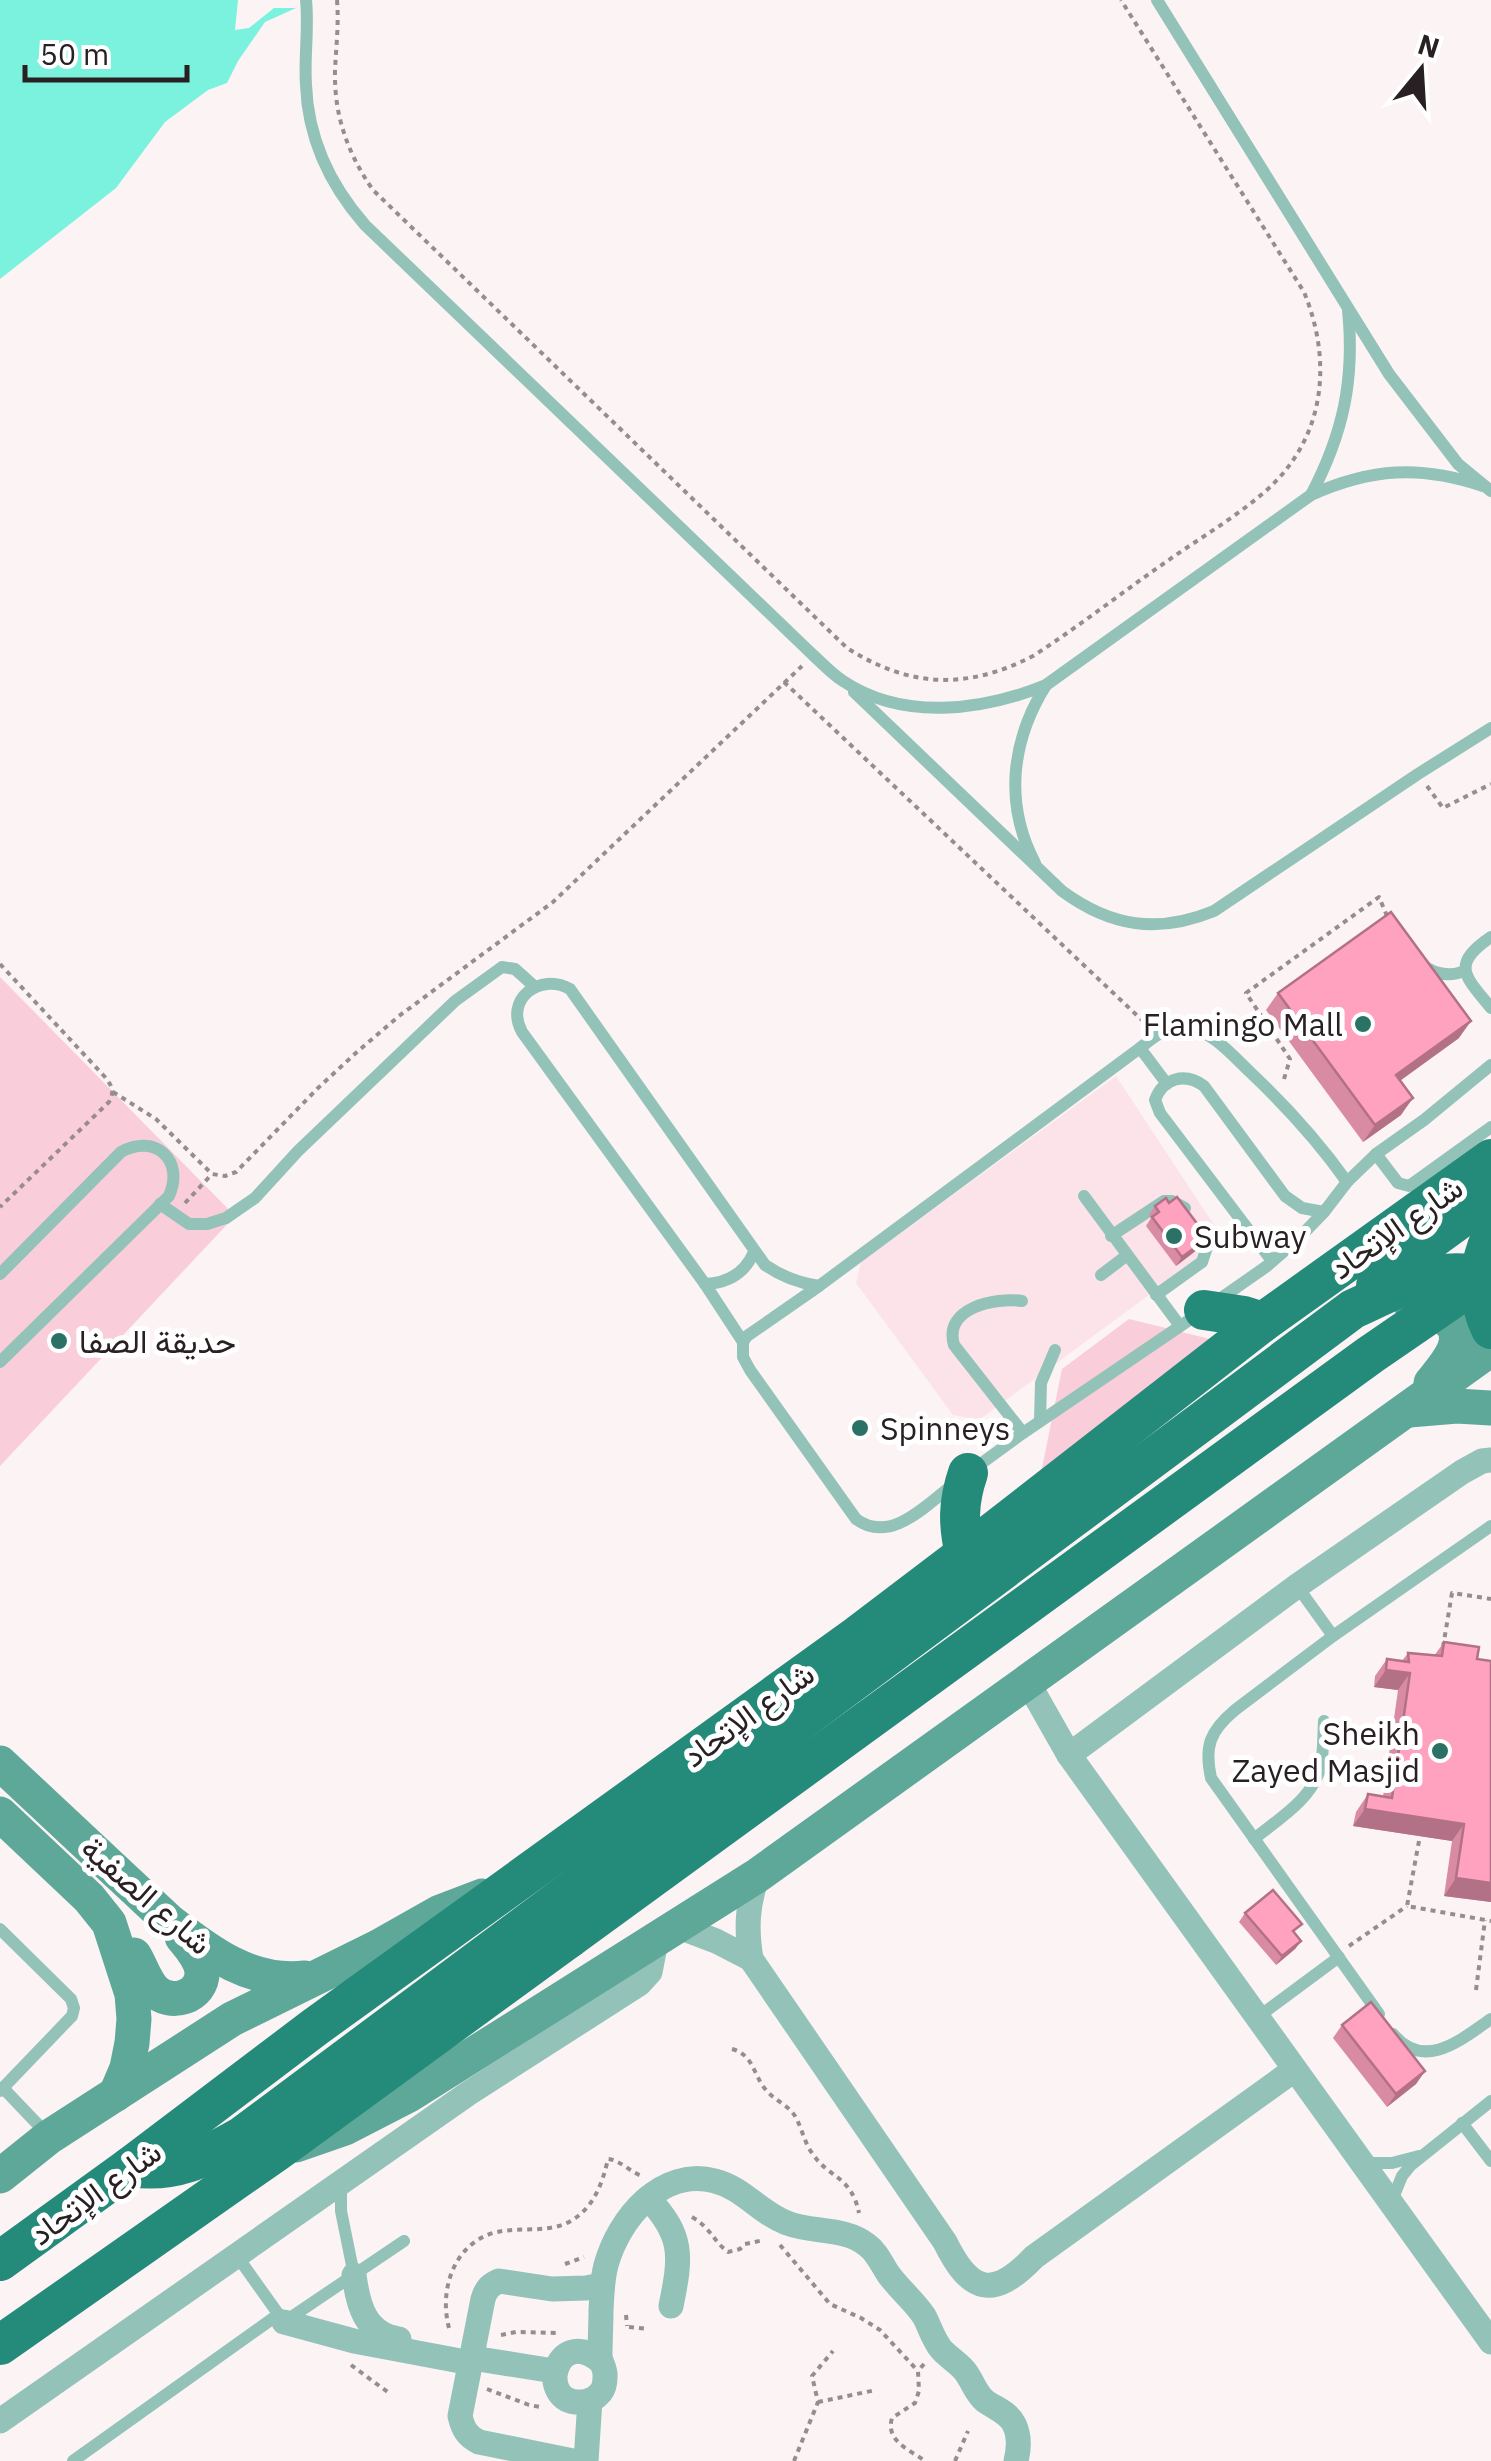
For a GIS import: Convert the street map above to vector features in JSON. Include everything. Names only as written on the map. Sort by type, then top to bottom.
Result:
[{"type":"highway","name":"شارع الإتحاد","points":[[0,2261],[502,1890],[840,1648],[1262,1322],[1491,1159]]},
{"type":"highway","points":[[130,2166],[168,2169],[194,2161],[241,2137],[1353,1309],[1405,1259],[1491,1196]]},
{"type":"highway","points":[[1491,1238],[1483,1254],[1487,1276],[1482,1304],[1491,1329]]},
{"type":"highway","points":[[1353,1309],[1440,1273],[1487,1276]]},
{"type":"highway","points":[[0,2345],[277,2151],[1370,1355],[1487,1276]]},
{"type":"highway","points":[[1192,1318],[1224,1312],[1262,1322]]},
{"type":"highway","points":[[965,1554],[959,1514],[968,1473]]},
{"type":"main road","points":[[1353,1309],[1428,1308],[1453,1324],[1457,1340],[1454,1350],[1408,1410]]},
{"type":"main road","points":[[277,2151],[345,2128],[409,2095],[758,1875],[1491,1349]]},
{"type":"main road","points":[[1408,1410],[1491,1408]]},
{"type":"main road","name":"شارع الصفية","points":[[0,1763],[169,1921],[214,1954],[252,1974],[293,1980],[316,1977]]},
{"type":"main road","name":"شارع الصفية","points":[[2,1818],[90,1898],[109,1922],[132,1994],[134,2019],[127,2068],[116,2094]]},
{"type":"main road","points":[[0,2176],[49,2137],[232,2019],[440,1912],[502,1890]]},
{"type":"main road","points":[[109,1922],[133,1952],[154,1990],[164,1998],[177,1999],[195,1990],[202,1972],[197,1957],[169,1921]]},
{"type":"street","points":[[1068,1755],[1297,1586],[1462,1472],[1491,1460]]},
{"type":"street","points":[[1027,1681],[1068,1755],[1491,2342]]},
{"type":"street","points":[[751,1959],[747,1916],[758,1875]]},
{"type":"street","points":[[0,2421],[469,2093],[639,1984],[650,1972],[668,1934],[716,1941],[751,1959],[945,2242],[960,2258],[988,2271],[1004,2270],[1034,2258],[1294,2070]]},
{"type":"street","points":[[600,2361],[580,2350],[568,2353],[554,2371],[559,2393],[579,2403],[590,2400],[598,2396],[606,2379],[600,2361],[602,2284],[619,2234],[648,2198],[664,2186],[680,2179],[713,2180],[730,2186],[773,2225],[790,2225],[865,2242],[922,2312],[938,2346],[967,2372],[983,2400],[1012,2420],[1018,2433],[1016,2461]]},
{"type":"street","points":[[648,2198],[674,2231],[678,2253],[671,2306]]},
{"type":"street","points":[[354,2275],[374,2337]]},
{"type":"street","points":[[573,2461],[479,2442],[470,2437],[460,2416],[483,2298],[491,2284],[499,2281],[569,2290],[602,2284]]},
{"type":"street","points":[[282,2318],[335,2336],[389,2338],[471,2364],[554,2371]]},
{"type":"street","points":[[586,2461],[590,2400]]},
{"type":"lane","points":[[306,0],[310,123],[322,160],[348,206],[1038,871],[1078,904],[1137,924],[1158,925],[1197,918],[1231,901],[1491,728]]},
{"type":"lane","points":[[1157,0],[1389,374],[1458,464],[1487,488]]},
{"type":"lane","points":[[1311,495],[1343,418],[1351,362],[1347,306]]},
{"type":"lane","points":[[841,680],[868,695],[895,702],[949,708],[999,702],[1046,686],[1311,495],[1358,477],[1408,471],[1446,475],[1487,488]]},
{"type":"lane","points":[[1038,871],[1020,826],[1014,777],[1024,729],[1046,686]]},
{"type":"lane","points":[[1387,916],[1425,967],[1440,974],[1465,971]]},
{"type":"lane","points":[[1491,937],[1472,951],[1465,971],[1491,1008]]},
{"type":"lane","points":[[160,1204],[189,1224],[226,1218],[255,1198],[298,1151],[455,1000],[502,967],[516,969],[535,987]]},
{"type":"lane","points":[[818,1286],[778,1274],[754,1252],[570,989],[549,982],[535,987],[517,1004],[515,1014],[522,1032],[705,1284],[743,1342],[743,1358],[750,1370],[850,1511],[873,1528],[893,1527],[1272,1262],[1376,1154],[1491,1065]]},
{"type":"lane","points":[[743,1342],[1169,1029],[1186,1026],[1205,1033],[1224,1048],[1278,1098],[1347,1182]]},
{"type":"lane","points":[[1140,1048],[1167,1084]]},
{"type":"lane","points":[[1272,1262],[1156,1107],[1157,1093],[1181,1077],[1197,1080],[1285,1196],[1302,1208],[1324,1212]]},
{"type":"lane","points":[[1376,1154],[1398,1183],[1409,1186],[1491,1127]]},
{"type":"lane","points":[[0,1274],[131,1146],[154,1147],[171,1162],[174,1185],[169,1196],[0,1362]]},
{"type":"lane","points":[[1084,1196],[1156,1295],[1192,1318]]},
{"type":"lane","points":[[1111,1236],[1164,1201],[1172,1201],[1186,1210],[1206,1240],[1206,1255],[1196,1267],[1156,1295]]},
{"type":"lane","points":[[705,1284],[736,1275],[754,1252]]},
{"type":"lane","points":[[1101,1275],[1126,1256]]},
{"type":"lane","points":[[1022,1301],[999,1299],[978,1304],[958,1319],[951,1336],[1023,1433]]},
{"type":"lane","points":[[1040,1422],[1041,1382],[1055,1350]]},
{"type":"lane","points":[[1491,1526],[1333,1636],[1220,1722],[1210,1739],[1207,1759],[1211,1778],[1398,2040],[1412,2049],[1446,2049],[1491,2019]]},
{"type":"lane","points":[[1297,1586],[1333,1636]]},
{"type":"lane","points":[[1254,1839],[1310,1789],[1320,1771],[1324,1720]]},
{"type":"lane","points":[[0,1929],[71,1999],[74,2008],[72,2016],[1,2090],[49,2137]]},
{"type":"lane","points":[[1258,2017],[1338,1956]]},
{"type":"lane","points":[[1391,2203],[1402,2176],[1421,2155],[1491,2101]]},
{"type":"lane","points":[[1462,2123],[1491,2161]]},
{"type":"lane","points":[[1362,2163],[1392,2163],[1421,2155]]},
{"type":"lane","points":[[342,2184],[340,2211],[354,2275]]},
{"type":"lane","points":[[73,2461],[282,2318],[404,2242]]},
{"type":"lane","points":[[238,2256],[282,2318]]},
{"type":"path","points":[[337,0],[338,114],[351,154],[373,190],[847,648],[880,666],[934,681],[992,674],[1033,656],[1253,501],[1279,477],[1310,428],[1322,359],[1304,292],[1121,0]]},
{"type":"path","points":[[113,1092],[156,1119],[207,1170],[218,1176],[236,1172],[358,1051],[552,902],[813,655]]},
{"type":"path","points":[[784,682],[1157,1035]]},
{"type":"path","points":[[1418,774],[1443,808],[1491,784]]},
{"type":"path","points":[[1278,1098],[1290,1059],[1246,993],[1378,897],[1387,916]]},
{"type":"path","points":[[0,964],[111,1084],[113,1092],[109,1102],[0,1207]]},
{"type":"path","points":[[1441,1658],[1452,1593],[1491,1599]]},
{"type":"path","points":[[1338,1956],[1407,1906],[1418,1841]]},
{"type":"path","points":[[1407,1906],[1488,1920],[1476,1990]]},
{"type":"path","points":[[732,2049],[751,2062],[766,2091],[794,2113],[810,2150],[855,2196],[865,2242]]},
{"type":"path","points":[[450,2328],[445,2304],[448,2283],[455,2264],[472,2243],[492,2233],[549,2229],[570,2222],[590,2207],[604,2179],[608,2159],[614,2159],[642,2176],[674,2170],[689,2215],[707,2226],[728,2252],[760,2242],[773,2225],[830,2304],[880,2330],[918,2372]]},
{"type":"path","points":[[335,2336],[341,2358],[390,2393]]},
{"type":"path","points":[[925,2461],[906,2450],[889,2427],[892,2418],[915,2403],[918,2372],[938,2346]]},
{"type":"path","points":[[794,2461],[818,2402],[812,2376],[833,2351]]},
{"type":"path","points":[[471,2364],[501,2393],[528,2405],[548,2408]]},
{"type":"path","points":[[818,2402],[876,2390]]},
{"type":"path","points":[[955,2461],[968,2431]]},
{"type":"shaded area","points":[[0,0],[238,0],[235,30],[249,28],[274,8],[296,8],[265,22],[227,83],[208,90],[165,122],[116,188],[0,279]]},
{"type":"shaded area","name":"حديقة الصفا","points":[[0,977],[235,1216],[0,1466]]},
{"type":"shaded area","points":[[1116,1076],[1224,1240],[979,1420],[953,1415],[856,1283],[861,1262]]},
{"type":"shaded area","points":[[1129,1319],[1218,1341],[1041,1473],[1062,1369]]},
{"type":"building","name":"Flamingo Mall","points":[[1391,912],[1471,1021],[1396,1075],[1413,1098],[1375,1125],[1278,993]]},
{"type":"building","name":"Subway","points":[[1177,1197],[1208,1238],[1182,1257],[1152,1217],[1159,1212],[1155,1206],[1166,1198],[1169,1203]]},
{"type":"building","name":"Sheikh Zayed Masjid","points":[[1444,1642],[1479,1647],[1477,1659],[1491,1661],[1491,1883],[1456,1878],[1464,1824],[1365,1809],[1368,1794],[1392,1798],[1410,1673],[1386,1670],[1387,1659],[1409,1662],[1408,1653],[1442,1656]]},
{"type":"building","points":[[1273,1890],[1302,1924],[1293,1931],[1301,1941],[1282,1956],[1245,1913]]},
{"type":"building","points":[[1371,2002],[1425,2071],[1396,2094],[1342,2025]]},
{"type":"place","name":"Flamingo Mall","points":[[1363,1024]]},
{"type":"place","name":"Subway","points":[[1174,1236]]},
{"type":"place","name":"حديقة الصفا","points":[[59,1341]]},
{"type":"place","name":"Spinneys","points":[[860,1428]]},
{"type":"place","name":"Sheikh Zayed Masjid","points":[[1440,1751]]}]
